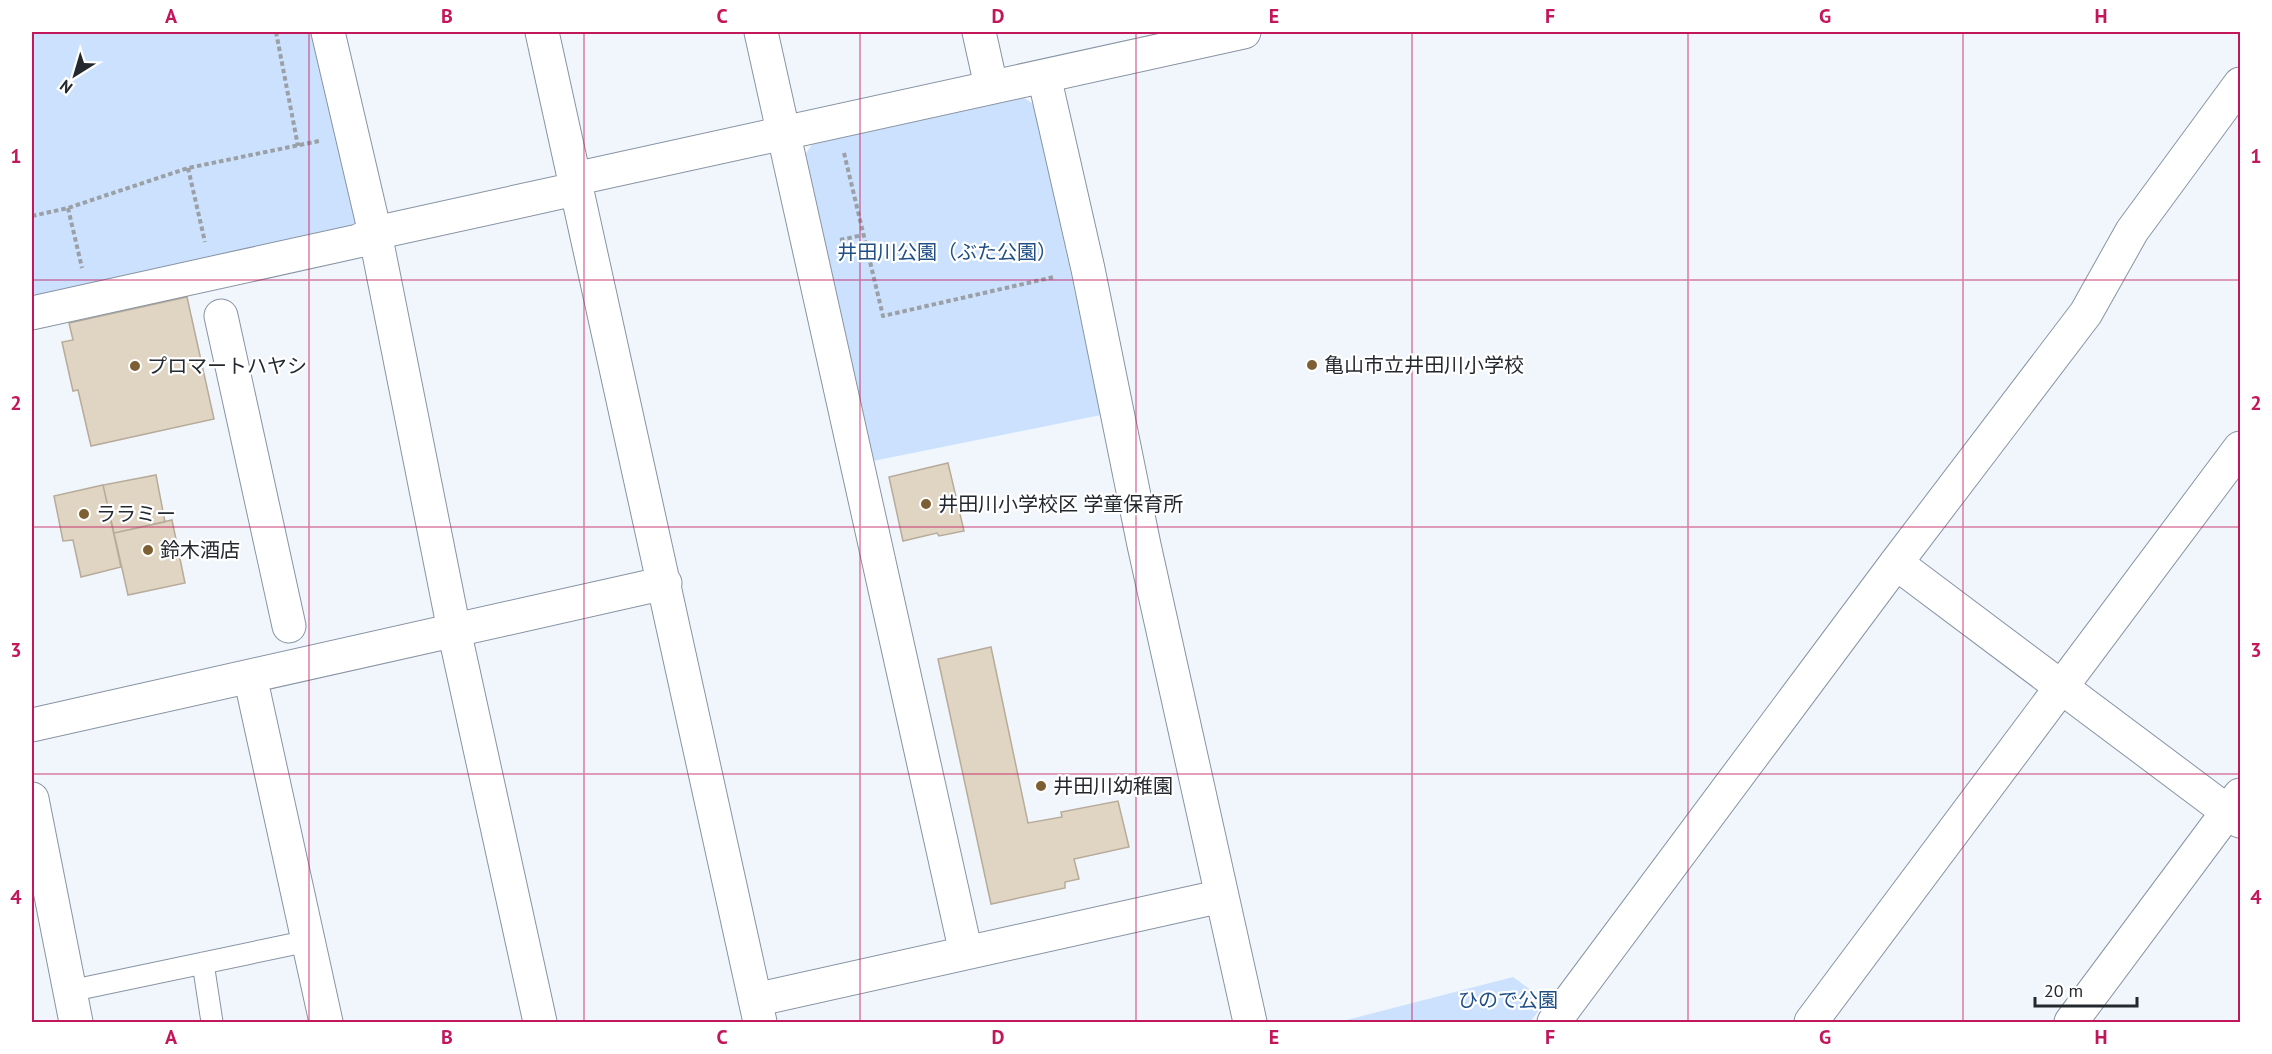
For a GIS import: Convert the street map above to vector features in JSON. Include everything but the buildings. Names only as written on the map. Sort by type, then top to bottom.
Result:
[{"type":"street","points":[[328,32],[375,233],[454,630],[540,1023]]},
{"type":"street","points":[[542,32],[758,1011],[966,953],[1222,896]]},
{"type":"street","points":[[761,32],[966,953]]},
{"type":"street","points":[[979,32],[992,86]]},
{"type":"street","points":[[32,313],[358,241],[375,233],[574,184],[783,133],[1044,76],[1192,37],[1244,32]]},
{"type":"street","points":[[1044,76],[1088,269],[1144,545],[1250,1023]]},
{"type":"street","points":[[1554,1023],[1896,562],[2086,313],[2132,231],[2241,84]]},
{"type":"street","points":[[221,316],[289,626]]},
{"type":"street","points":[[1811,1023],[2241,448]]},
{"type":"street","points":[[1896,562],[2063,687],[2237,809],[2071,1023]]},
{"type":"street","points":[[32,725],[665,583]]},
{"type":"street","points":[[250,676],[326,1023]]},
{"type":"street","points":[[32,799],[76,1023]]},
{"type":"lane","points":[[70,991],[308,940]]},
{"type":"lane","points":[[203,963],[212,1023]]},
{"type":"path","points":[[276,32],[298,146]]},
{"type":"path","points":[[32,216],[68,208],[188,168],[352,135]]},
{"type":"path","points":[[843,149],[883,316],[1088,269]]},
{"type":"path","points":[[188,168],[213,273]]},
{"type":"path","points":[[68,208],[90,301]]},
{"type":"green space","points":[[32,32],[316,32],[357,229],[32,305]]},
{"type":"green space","name":"井田川公園（ぶた公園）","points":[[1021,96],[1035,105],[1101,415],[873,461],[805,155],[813,143]]},
{"type":"green space","name":"ひので公園","points":[[1513,977],[1546,1001],[1530,1022],[1339,1022]]},
{"type":"place","name":"亀山市立井田川小学校","points":[[1312,365]]},
{"type":"place","name":"プロマートハヤシ","points":[[135,366]]},
{"type":"place","name":"井田川小学校区 学童保育所","points":[[926,504]]},
{"type":"place","name":"ララミー","points":[[84,514]]},
{"type":"place","name":"鈴木酒店","points":[[148,550]]},
{"type":"place","name":"井田川幼稚園","points":[[1041,786]]}]
